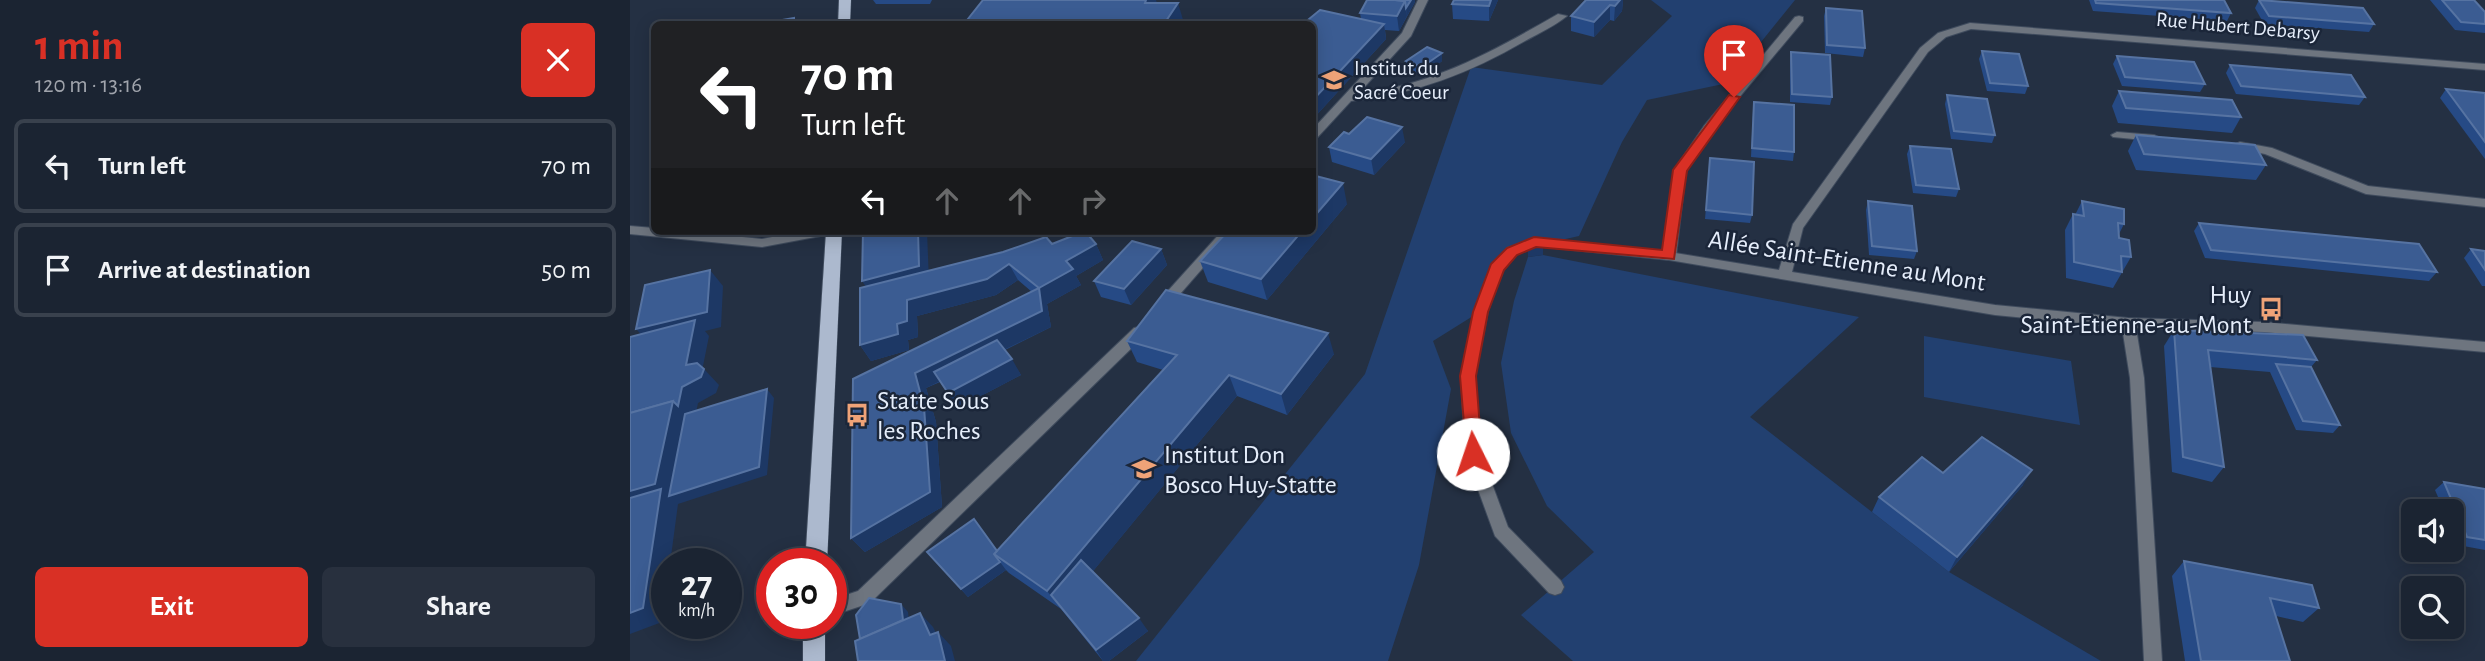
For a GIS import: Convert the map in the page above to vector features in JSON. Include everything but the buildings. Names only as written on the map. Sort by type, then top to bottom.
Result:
[{"type":"main road","points":[[844,21],[845,0]]},
{"type":"main road","points":[[817,548],[834,235]]},
{"type":"main road","points":[[814,639],[814,661]]},
{"type":"street","points":[[1316,133],[1407,34],[1423,0]]},
{"type":"street","points":[[1349,98],[1388,95],[1432,84],[1471,67],[1562,16]]},
{"type":"street","points":[[1669,256],[1680,170],[1708,128],[1800,19]]},
{"type":"street","name":"Rue Hubert Debarsy","points":[[1785,274],[1797,227],[1924,50],[1942,35],[1970,26],[2485,67]]},
{"type":"street","points":[[2117,135],[2168,139]]},
{"type":"street","points":[[2231,145],[2268,151],[2366,190],[2485,203]]},
{"type":"street","points":[[630,230],[651,232]]},
{"type":"street","points":[[681,235],[762,243],[805,235]]},
{"type":"street","points":[[847,603],[864,597],[874,588],[1123,350],[1225,235]]},
{"type":"street","name":"Allée Saint-Etienne au Mont","points":[[1555,587],[1501,531],[1473,454],[1468,376],[1481,312],[1497,268],[1512,251],[1534,242],[1669,256],[1995,310],[2128,323],[2264,327],[2485,347]]},
{"type":"street","points":[[2128,323],[2137,378],[2153,661]]},
{"type":"shaded area","points":[[1651,0],[1795,0],[1728,83],[1647,100],[1622,142],[1579,236],[1512,251],[1481,311],[1433,341],[1451,389],[1419,565],[1388,661],[1136,661],[1365,374],[1471,67],[1602,85],[1672,16]]},
{"type":"shaded area","points":[[1543,255],[1859,317],[1750,417],[1949,572],[2101,661],[1573,661],[1521,615],[1594,552],[1547,506],[1511,433],[1501,363],[1514,301],[1528,257]]},
{"type":"shaded area","points":[[1924,336],[2071,361],[2080,425],[1924,397]]},
{"type":"place","name":"Institut du Sacré Coeur","points":[[1334,80]]},
{"type":"place","name":"Huy Saint-Etienne-au-Mont","points":[[2271,309]]},
{"type":"place","name":"Statte Sous les Roches","points":[[857,415]]},
{"type":"place","name":"Institut Don Bosco Huy-Statte","points":[[1144,469]]},
{"type":"route","points":[[1473,454],[1468,376],[1481,312],[1497,268],[1512,251],[1534,242],[1586,245],[1669,256],[1680,170],[1708,128],[1734,97]]}]
